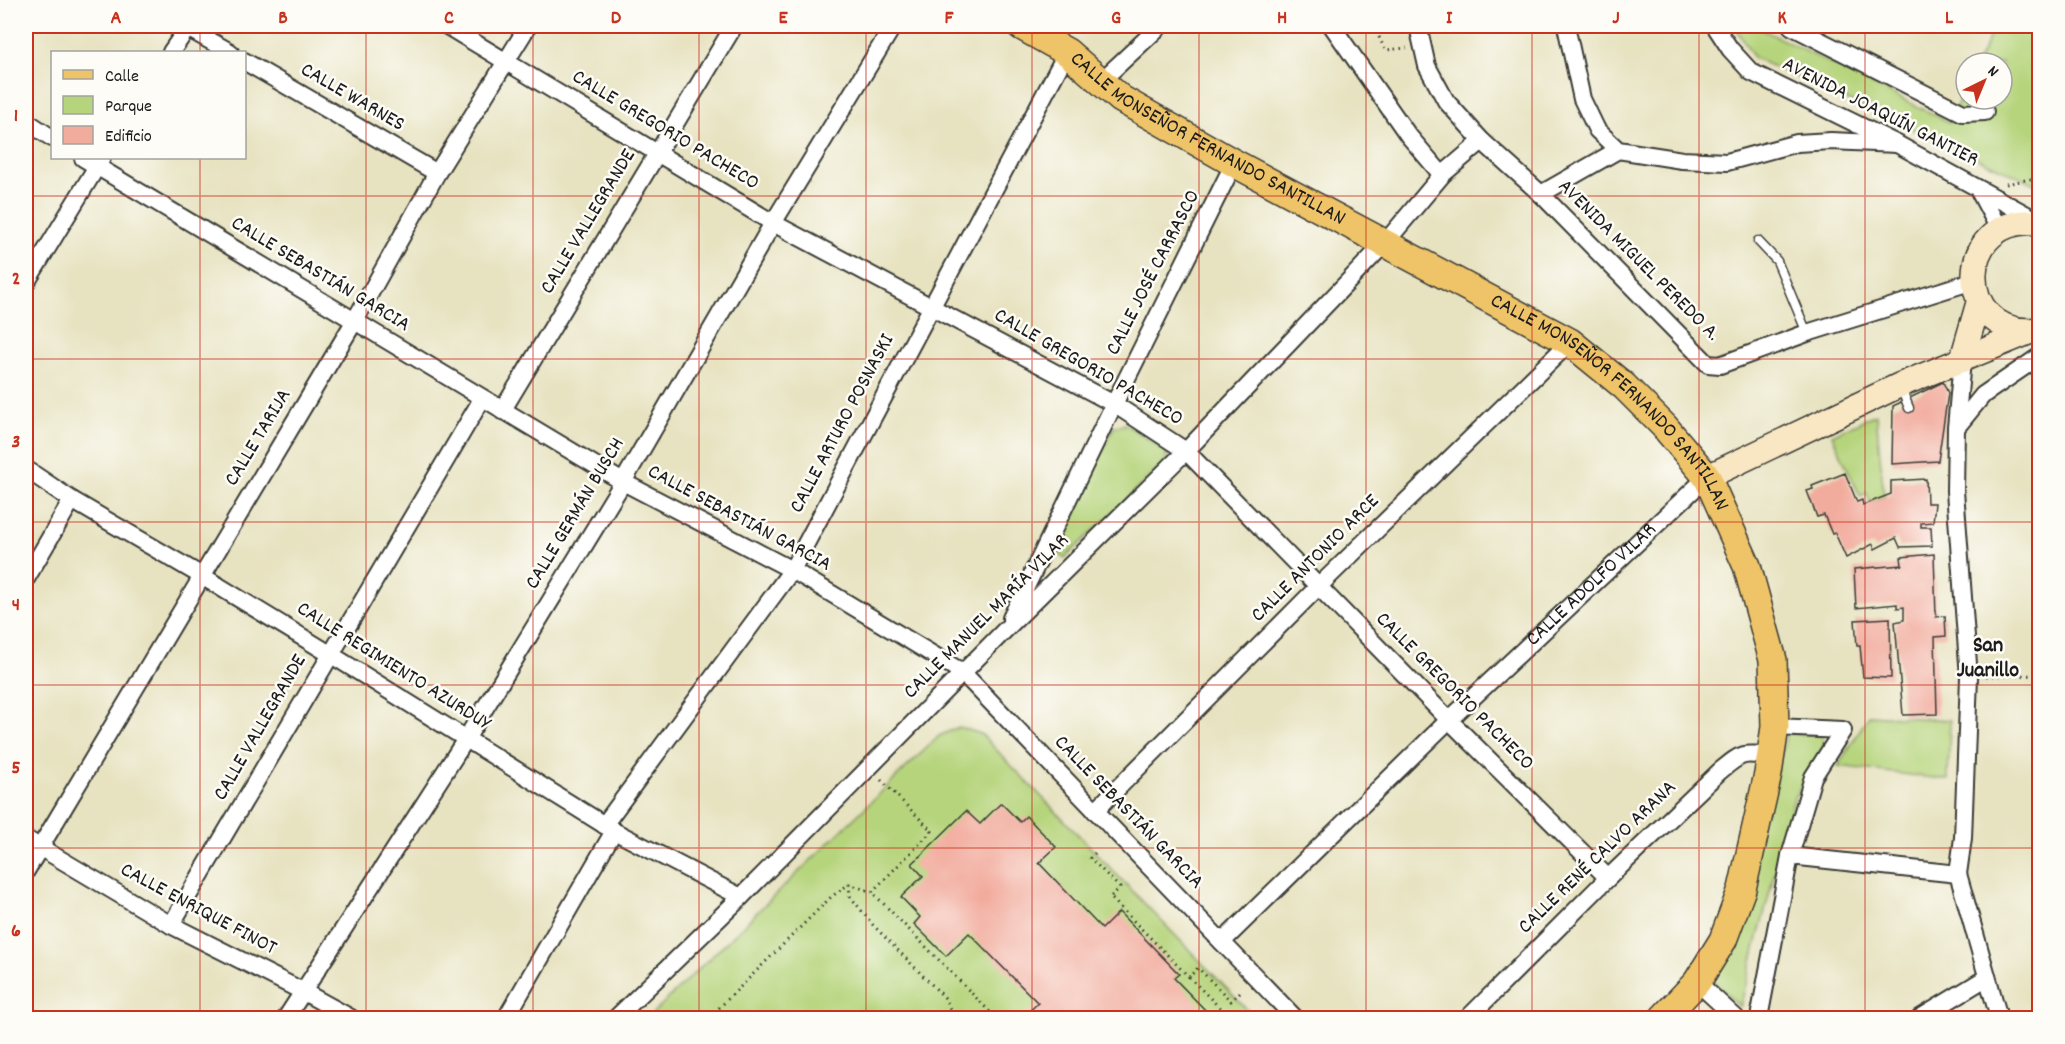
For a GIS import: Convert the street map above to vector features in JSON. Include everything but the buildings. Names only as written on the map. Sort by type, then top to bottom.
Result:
[{"type":"main road","name":"CALLE MONSEÑOR FERNANDO SANTILLAN","points":[[1021,26],[1067,52],[1121,99],[1234,163],[1570,342],[1624,386],[1664,426],[1707,477],[1747,566],[1773,660],[1775,728],[1742,889],[1723,940],[1697,982],[1663,1018]]},
{"type":"main road","points":[[1962,360],[1976,291],[1974,265],[1979,251],[1998,229],[2012,223],[2040,222]]},
{"type":"main road","points":[[1976,291],[1985,310],[2006,326],[2019,330],[2036,330]]},
{"type":"main road","name":"CALLE ADOLFO VILAR","points":[[1707,477],[1900,385],[2036,330]]},
{"type":"street","points":[[172,51],[187,26],[228,51]]},
{"type":"street","name":"CALLE GREGORIO PACHECO","points":[[447,26],[773,223],[1114,404],[1186,451],[1449,720],[1608,878]]},
{"type":"street","name":"CALLE TARIJA","points":[[26,871],[33,843],[202,576],[354,322],[437,173],[528,26]]},
{"type":"street","name":"CALLE VALLEGRANDE","points":[[502,411],[734,26]]},
{"type":"street","name":"CALLE GERMÁN BUSCH","points":[[286,1018],[466,739],[623,482],[773,223],[893,26]]},
{"type":"street","points":[[1100,82],[1160,26]]},
{"type":"street","points":[[1332,26],[1408,135],[1442,175]]},
{"type":"street","name":"AVENIDA MIGUEL PEREDO A.","points":[[1419,26],[1427,66],[1446,101],[1482,141],[1541,194],[1708,364],[1720,365],[1807,333],[1976,291]]},
{"type":"street","points":[[1566,26],[1582,99],[1597,130],[1618,150],[1682,160],[1727,162],[1797,142],[1897,144]]},
{"type":"street","name":"AVENIDA JOAQUÍN GANTIER","points":[[1715,26],[1730,49],[1751,72],[1897,144],[2040,222]]},
{"type":"street","points":[[1791,26],[1963,113],[1985,112]]},
{"type":"street","name":"CALLE ARTURO POSNASKI","points":[[506,1018],[609,828],[792,570],[1067,52]]},
{"type":"street","name":"CALLE WARNES","points":[[246,62],[437,173]]},
{"type":"street","points":[[26,121],[51,137]]},
{"type":"street","name":"CALLE MANUEL MARÍA VILAR","points":[[616,1018],[741,897],[962,672],[1186,451],[1385,243],[1442,175],[1482,141]]},
{"type":"street","points":[[1541,194],[1618,150]]},
{"type":"street","points":[[26,283],[94,160]]},
{"type":"street","name":"CALLE SEBASTIÁN GARCIA","points":[[94,160],[502,411],[623,482],[792,570],[962,672],[1295,1018]]},
{"type":"street","name":"CALLE JOSÉ CARRASCO","points":[[1005,630],[1234,163]]},
{"type":"street","points":[[1978,189],[1998,229]]},
{"type":"street","name":"CALLE ANTONIO ARCE","points":[[1095,811],[1318,587],[1570,342]]},
{"type":"street","points":[[1956,428],[1983,395],[2040,356]]},
{"type":"street","points":[[1962,360],[1956,428],[1955,491],[1969,677],[1963,838],[1958,874],[1999,1018]]},
{"type":"street","name":"CALLE VALLEGRANDE","points":[[171,925],[482,399]]},
{"type":"street","name":"CALLE REGIMIENTO AZURDUY","points":[[26,469],[72,500],[330,654],[609,828],[741,897]]},
{"type":"street","name":"CALLE ADOLFO VILAR","points":[[1222,942],[1449,720],[1707,477]]},
{"type":"street","points":[[26,579],[72,500]]},
{"type":"street","points":[[1759,1018],[1790,856],[1813,777],[1843,730],[1775,728]]},
{"type":"street","name":"CALLE RENÉ CALVO ARANA","points":[[1468,1018],[1608,878],[1720,771],[1739,755],[1750,753],[1771,756]]},
{"type":"street","name":"CALLE ENRIQUE FINOT","points":[[33,843],[171,925],[351,1018]]},
{"type":"street","points":[[1790,856],[1958,874]]},
{"type":"street","points":[[1920,1018],[1986,978]]},
{"type":"street","points":[[1697,982],[1736,1018]]},
{"type":"lane","points":[[1758,241],[1777,261],[1807,333]]},
{"type":"lane","points":[[1900,385],[1909,408]]},
{"type":"path","points":[[1374,26],[1385,50],[1423,46]]},
{"type":"path","points":[[1978,189],[2040,177]]},
{"type":"path","points":[[1969,677],[2040,675]]},
{"type":"path","points":[[869,768],[932,831],[872,892]]},
{"type":"path","points":[[1095,853],[1090,858],[1120,888],[1110,897],[1230,1018]]},
{"type":"path","points":[[849,884],[872,892],[996,1018]]},
{"type":"path","points":[[712,1018],[717,1010],[831,897],[849,884]]},
{"type":"path","points":[[849,884],[850,896],[873,925],[946,999],[952,1018]]},
{"type":"path","points":[[1190,976],[1198,968],[1231,1001],[1256,977]]},
{"type":"green space","points":[[1734,26],[1755,26],[1949,122],[1954,111],[2014,111],[2014,51],[1983,51],[1995,26],[2039,26],[2039,186],[1754,58]]},
{"type":"green space","points":[[1876,414],[1884,497],[1870,502],[1867,493],[1860,496],[1832,435]]},
{"type":"green space","points":[[1125,424],[1167,451],[1166,461],[1065,558],[1054,552],[1114,427]]},
{"type":"green space","points":[[1869,715],[1950,720],[1948,780],[1838,766]]},
{"type":"green space","points":[[959,727],[981,734],[1255,1018],[648,1018],[939,736]]},
{"type":"green space","points":[[1787,734],[1816,734],[1823,737],[1824,744],[1794,798],[1740,1007],[1711,979]]},
{"type":"district","name":"San Juanillo","points":[[1988,658]]}]
